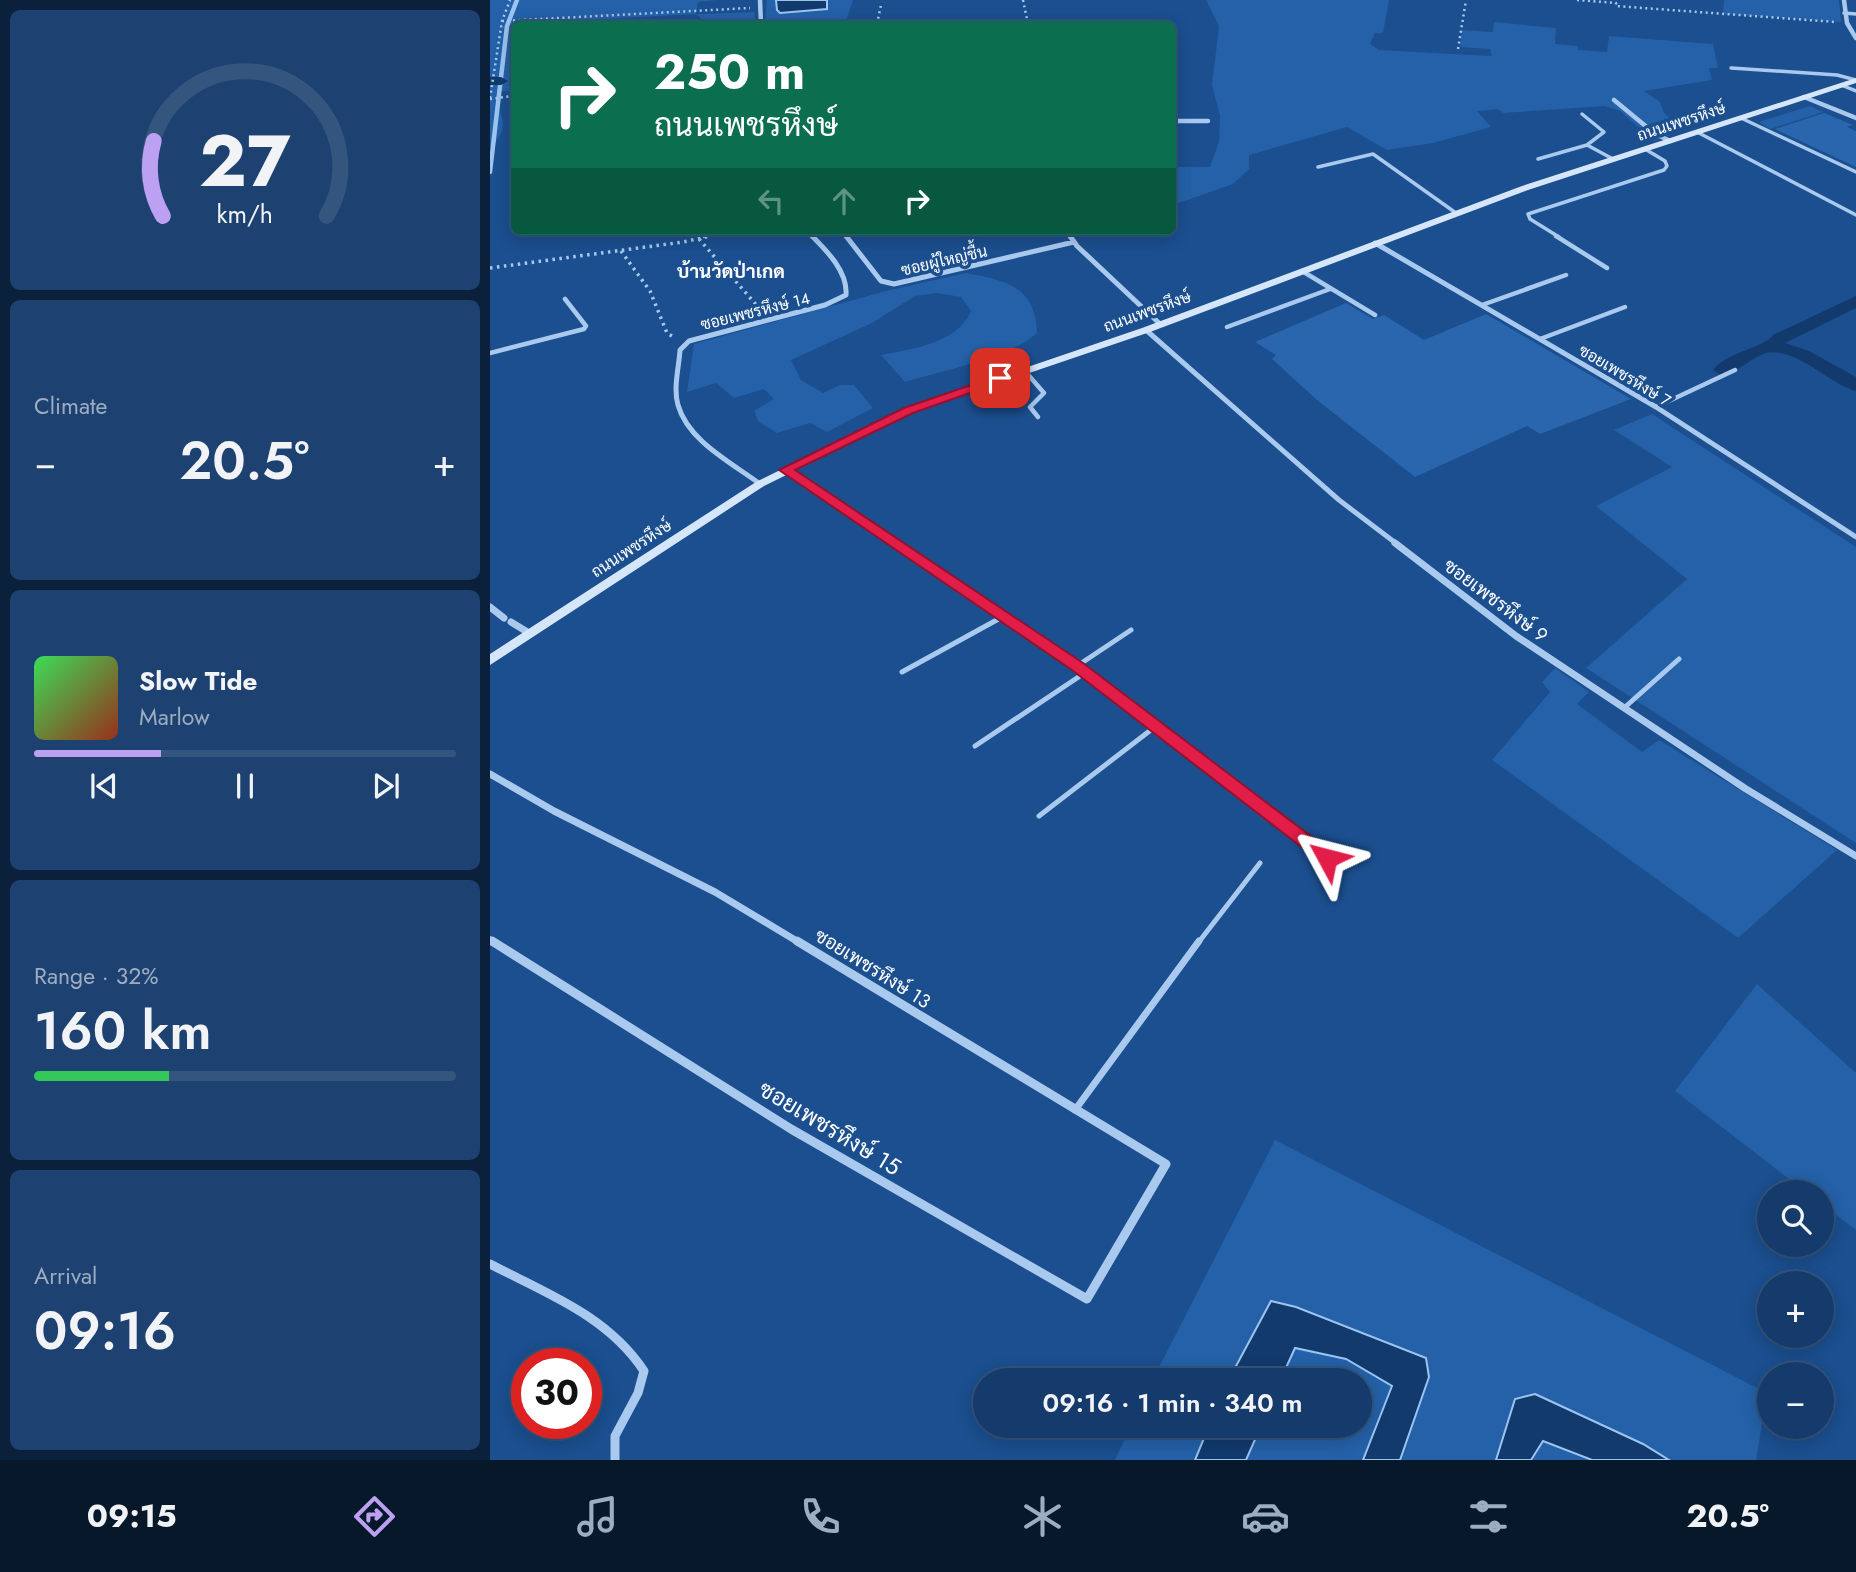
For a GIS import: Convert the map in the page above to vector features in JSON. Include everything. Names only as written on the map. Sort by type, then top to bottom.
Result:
[{"type":"main road","name":"ถนนเพชรหึงษ์","points":[[490,660],[760,484],[908,411],[1146,330],[1456,213],[1856,80]]},
{"type":"street","points":[[761,0],[761,21]]},
{"type":"street","points":[[1844,0],[1847,23],[1856,38]]},
{"type":"street","points":[[1804,97],[1856,118]]},
{"type":"street","points":[[1614,100],[1627,108],[1649,132],[1670,141]]},
{"type":"street","points":[[1176,121],[1208,121]]},
{"type":"street","name":"ซอยเพชรหึงษ์ 14","points":[[760,484],[697,437],[678,406],[680,350],[684,345],[700,338],[833,303],[848,292],[831,255],[811,235]]},
{"type":"street","name":"ซอยผู้ใหญ่ชื้น","points":[[845,235],[881,281],[894,284],[1074,242]]},
{"type":"street","points":[[1070,235],[1160,324]]},
{"type":"street","name":"ซอยเพชรหึงษ์ 7","points":[[1375,243],[1656,407],[1856,537]]},
{"type":"street","name":"ซอยเพชรหึงษ์ 9","points":[[1146,330],[1339,500],[1516,636],[1746,789],[1856,856]]},
{"type":"street","points":[[786,470],[1086,672],[1327,858]]},
{"type":"street","points":[[490,607],[528,633]]},
{"type":"street","name":"ซอยเพชรหึงษ์ 13","points":[[490,774],[554,811],[715,892],[1166,1164],[1128,1229]]},
{"type":"street","name":"ซอยเพชรหึงษ์ 15","points":[[490,940],[791,1129],[1087,1298],[1128,1229]]},
{"type":"street","points":[[490,1264],[611,1329],[636,1354],[644,1371],[638,1393],[615,1436],[615,1460]]},
{"type":"lane","points":[[1844,12],[1856,14]]},
{"type":"lane","points":[[1731,68],[1837,75],[1856,80]]},
{"type":"lane","points":[[1841,85],[1856,91]]},
{"type":"lane","points":[[1538,159],[1587,145],[1604,132],[1582,114]]},
{"type":"lane","points":[[1741,118],[1856,172]]},
{"type":"lane","points":[[1697,132],[1856,215]]},
{"type":"lane","points":[[1587,145],[1613,159]]},
{"type":"lane","points":[[1607,268],[1530,219],[1528,214],[1664,170],[1667,166],[1665,161],[1645,149]]},
{"type":"lane","points":[[1318,167],[1373,154],[1456,213]]},
{"type":"lane","points":[[1302,271],[1375,316]]},
{"type":"lane","points":[[1482,305],[1566,275]]},
{"type":"lane","points":[[1227,327],[1330,289]]},
{"type":"lane","points":[[490,353],[583,329],[586,326],[565,299]]},
{"type":"lane","points":[[1540,338],[1625,307]]},
{"type":"lane","points":[[1024,370],[1044,393],[1030,407],[1038,417]]},
{"type":"lane","points":[[1656,407],[1735,370]]},
{"type":"lane","points":[[902,672],[1004,616]]},
{"type":"lane","points":[[1077,666],[1131,631]]},
{"type":"lane","points":[[1624,708],[1679,659]]},
{"type":"lane","points":[[975,746],[1086,672]]},
{"type":"lane","points":[[1039,816],[1156,726]]},
{"type":"lane","points":[[1075,1110],[1162,989],[1260,863]]},
{"type":"path","points":[[510,0],[502,21],[490,98],[511,96]]},
{"type":"path","points":[[1023,0],[1027,21]]},
{"type":"path","points":[[1458,48],[1466,0]]},
{"type":"path","points":[[1577,0],[1616,3],[1616,6],[1847,23]]},
{"type":"path","points":[[878,21],[881,5]]},
{"type":"path","points":[[502,21],[760,7]]},
{"type":"path","points":[[490,268],[621,251],[714,235]]},
{"type":"path","points":[[699,239],[722,262],[768,320]]},
{"type":"path","points":[[621,251],[650,291],[667,333],[684,345]]},
{"type":"shaded area","points":[[490,0],[717,0],[698,2],[696,14],[569,21],[511,21],[511,90],[497,92],[503,127],[490,147]]},
{"type":"shaded area","points":[[767,0],[776,0],[777,9],[827,9],[827,0],[853,0],[846,21],[765,21]]},
{"type":"shaded area","points":[[776,0],[827,0],[827,9],[780,13]]},
{"type":"shaded area","points":[[1206,0],[1389,0],[1383,33],[1375,33],[1370,44],[1379,50],[1492,56],[1490,49],[1460,47],[1462,30],[1493,32],[1494,22],[1556,28],[1555,44],[1578,46],[1578,50],[1607,52],[1609,36],[1713,44],[1718,68],[1709,68],[1712,80],[1644,91],[1660,102],[1664,113],[1683,130],[1654,141],[1620,111],[1605,106],[1503,113],[1498,109],[1477,111],[1491,127],[1433,143],[1387,150],[1347,127],[1249,155],[1249,169],[1233,184],[1176,204],[1176,167],[1210,167],[1219,142],[1220,116],[1212,85],[1219,26]]},
{"type":"shaded area","points":[[1724,0],[1839,0],[1841,22],[1723,14]]},
{"type":"shaded area","points":[[755,12],[754,21],[704,21],[696,14]]},
{"type":"shaded area","points":[[1810,106],[1823,112],[1770,129],[1759,122]]},
{"type":"shaded area","points":[[966,273],[1016,288],[1031,305],[1037,333],[994,356],[905,382],[881,355],[933,343],[956,331],[971,311],[961,297],[937,293],[915,296],[872,323],[791,360],[801,380],[823,393],[840,385],[854,385],[873,408],[827,432],[810,423],[777,433],[758,421],[754,411],[774,399],[764,389],[734,398],[716,383],[687,392],[694,344],[886,291]]},
{"type":"shaded area","points":[[1652,414],[1856,547],[1856,843],[1586,668],[1687,579],[1596,506],[1672,467],[1614,430]]},
{"type":"shaded area","points":[[1555,668],[1589,692],[1577,704],[1642,752],[1659,740],[1837,850],[1738,938],[1492,760],[1550,692],[1542,682]]},
{"type":"shaded area","points":[[1757,984],[1856,1073],[1856,1230],[1834,1213],[1834,1180],[1790,1180],[1675,1091]]},
{"type":"shaded area","points":[[1275,1140],[1757,1388],[1757,1439],[1759,1439],[1756,1460],[1115,1460],[1125,1438],[1372,1438],[1372,1368],[1159,1368]]},
{"type":"shaded area","points":[[1271,1301],[1296,1307],[1426,1358],[1429,1377],[1400,1460],[1363,1460],[1392,1386],[1372,1374],[1372,1368],[1361,1368],[1346,1359],[1295,1348],[1286,1368],[1235,1368]]},
{"type":"shaded area","points":[[1535,1394],[1643,1444],[1669,1460],[1592,1460],[1543,1441],[1531,1460],[1496,1460],[1515,1399]]},
{"type":"shaded area","points":[[1204,1438],[1256,1438],[1246,1460],[1195,1460]]},
{"type":"building","points":[[1824,113],[1853,125],[1847,127],[1856,131],[1856,167],[1775,129]]},
{"type":"building","points":[[1346,303],[1373,319],[1384,315],[1424,340],[1486,314],[1631,399],[1540,434],[1527,426],[1415,477],[1317,400],[1272,359],[1276,355],[1255,342]]},
{"type":"waterway","points":[[490,172],[507,26],[517,0]]},
{"type":"waterway","points":[[490,81],[501,81]]},
{"type":"waterway","points":[[1774,346],[1779,339],[1856,301]]},
{"type":"waterway","points":[[1722,370],[1745,355],[1780,347],[1802,355],[1856,385]]},
{"type":"district","name":"บ้านวัดป่าเกด","points":[[731,271]]},
{"type":"route","points":[[1000,378],[908,411],[786,470],[1077,666],[1327,858]]}]
